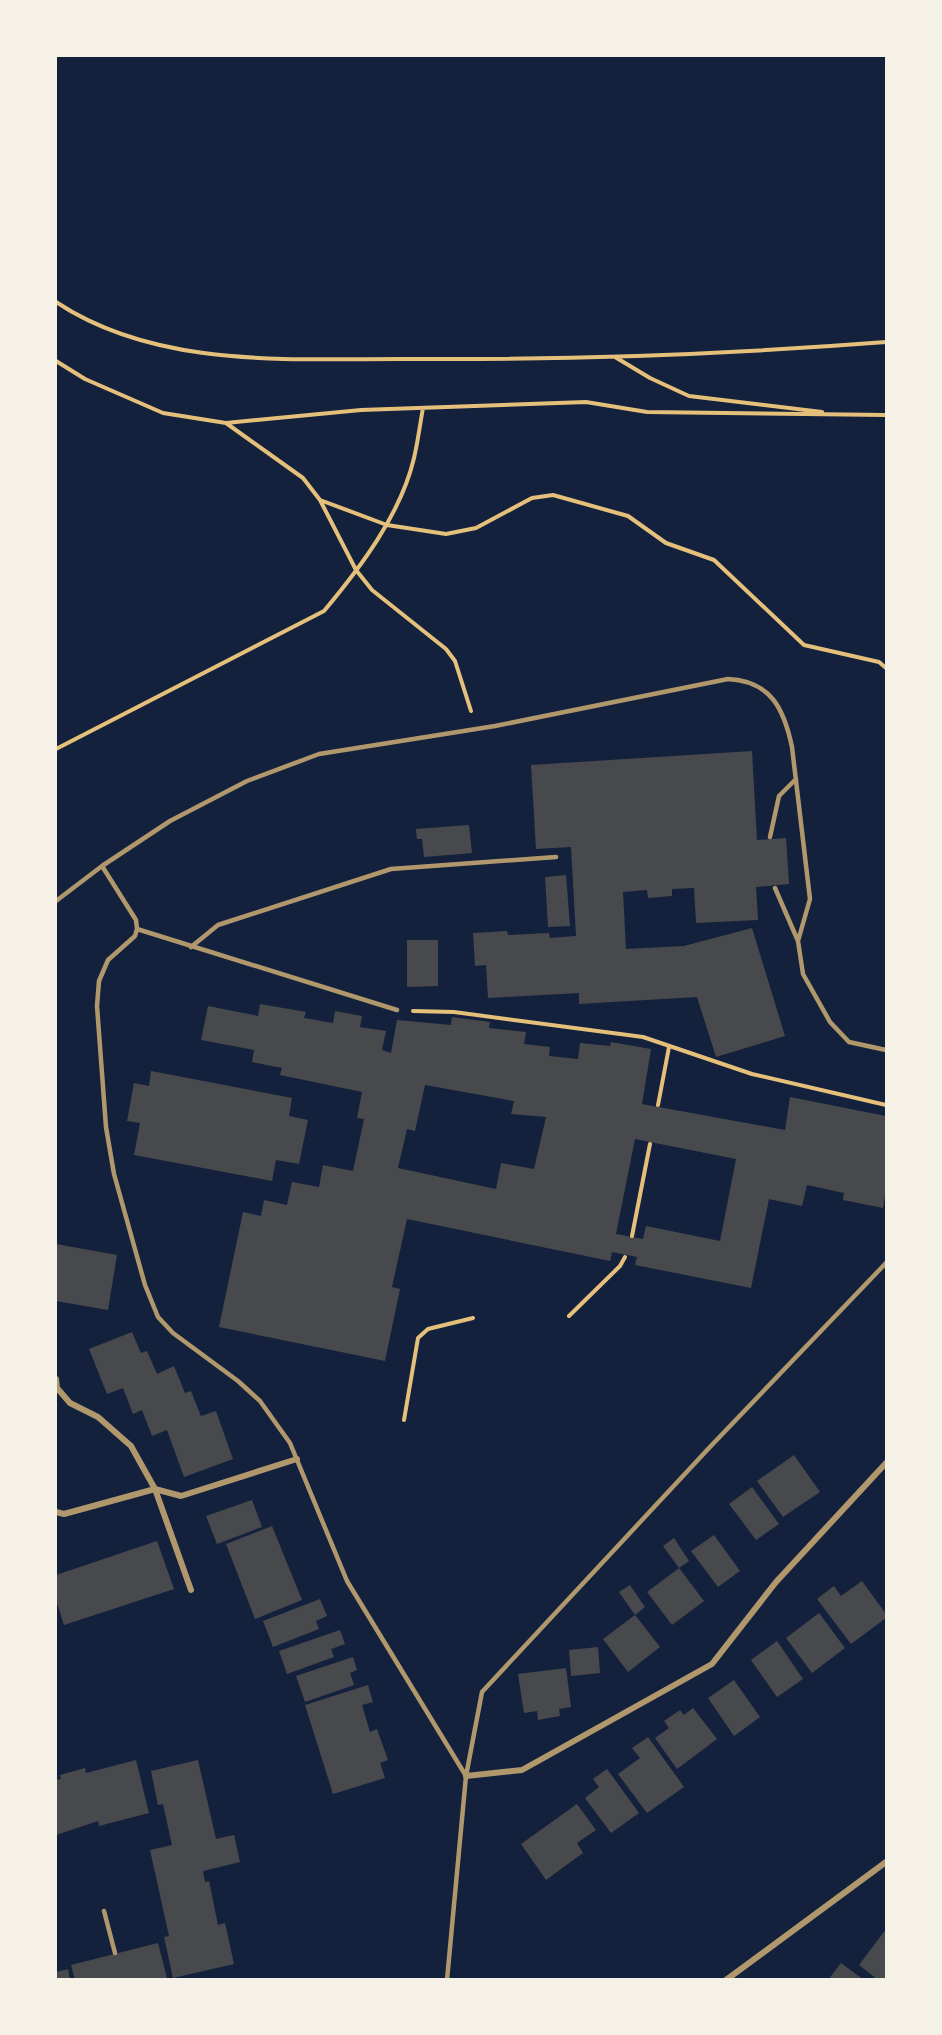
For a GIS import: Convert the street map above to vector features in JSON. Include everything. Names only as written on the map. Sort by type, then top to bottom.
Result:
[{"type":"street","points":[[56,1379],[56,1390],[70,1403],[98,1417],[131,1446],[155,1489],[191,1590]]},
{"type":"street","points":[[56,1512],[64,1514],[155,1489],[181,1496],[297,1459]]},
{"type":"street","points":[[466,1776],[522,1770],[712,1664],[776,1582],[886,1463]]},
{"type":"street","points":[[726,1980],[886,1862]]},
{"type":"lane","points":[[56,901],[102,866],[170,820],[247,781],[319,754],[477,729],[728,679],[746,680],[760,687],[773,698],[787,722],[810,899],[798,941]]},
{"type":"lane","points":[[770,837],[778,796],[796,779]]},
{"type":"lane","points":[[191,946],[218,925],[391,869],[556,856]]},
{"type":"lane","points":[[102,866],[136,920],[137,929],[135,936],[108,960],[99,981],[97,1006],[106,1127],[114,1174],[145,1285],[158,1317],[173,1333],[238,1381],[260,1401],[290,1443],[347,1581],[466,1776]]},
{"type":"lane","points":[[775,888],[798,941],[803,974],[830,1023],[849,1042],[886,1050]]},
{"type":"lane","points":[[137,929],[397,1010]]},
{"type":"lane","points":[[447,1980],[466,1776],[482,1692],[700,1456],[886,1263]]},
{"type":"lane","points":[[104,1911],[115,1953]]},
{"type":"path","points":[[56,302],[72,313],[136,340],[191,351],[244,357],[515,360],[752,353],[886,342]]},
{"type":"path","points":[[614,357],[650,378],[689,396],[850,414]]},
{"type":"path","points":[[56,361],[85,379],[163,413],[226,423],[361,410],[586,402],[647,412],[886,415]]},
{"type":"path","points":[[56,749],[324,611],[387,525],[414,460],[423,408]]},
{"type":"path","points":[[226,423],[303,478],[320,500],[356,570],[372,590],[446,649],[455,661],[477,729]]},
{"type":"path","points":[[320,500],[387,525],[446,534],[477,528],[532,498],[554,495],[628,516],[666,543],[714,560],[804,645],[879,663],[886,668]]},
{"type":"path","points":[[397,1010],[454,1012],[631,1035],[752,1074],[886,1105]]},
{"type":"path","points":[[658,1105],[669,1046]]},
{"type":"path","points":[[632,1236],[650,1144]]},
{"type":"path","points":[[569,1316],[620,1266],[625,1257]]},
{"type":"path","points":[[404,1420],[418,1338],[428,1329],[473,1318]]},
{"type":"building","points":[[752,751],[757,840],[786,838],[789,884],[756,887],[758,920],[696,923],[694,888],[672,889],[672,896],[648,898],[647,890],[623,892],[626,949],[684,946],[752,928],[785,1036],[716,1057],[697,997],[579,1004],[579,993],[488,998],[486,965],[475,966],[473,933],[507,931],[508,935],[549,933],[550,938],[576,936],[571,847],[536,849],[531,765]]},
{"type":"building","points":[[469,825],[472,853],[424,857],[422,839],[417,839],[416,829]]},
{"type":"building","points":[[566,875],[570,926],[548,927],[545,877]]},
{"type":"building","points":[[407,940],[438,940],[438,986],[407,987]]},
{"type":"building","points":[[260,1004],[306,1012],[304,1018],[333,1023],[335,1011],[362,1016],[360,1027],[386,1031],[382,1050],[391,1053],[397,1020],[451,1025],[452,1017],[490,1022],[489,1028],[526,1032],[524,1044],[550,1047],[549,1056],[578,1059],[580,1043],[610,1046],[611,1042],[651,1049],[642,1104],[785,1130],[790,1097],[886,1116],[886,1189],[883,1208],[843,1200],[844,1193],[807,1185],[802,1206],[769,1199],[751,1288],[635,1265],[637,1257],[612,1252],[610,1261],[407,1219],[392,1287],[400,1289],[385,1361],[219,1327],[243,1212],[261,1216],[264,1200],[287,1205],[292,1182],[319,1187],[323,1165],[353,1171],[364,1119],[357,1118],[362,1092],[280,1075],[282,1068],[252,1062],[254,1050],[201,1040],[208,1006],[258,1016]],"holes":[[[425,1085],[514,1101],[511,1114],[546,1117],[534,1169],[501,1163],[496,1189],[398,1168],[407,1129],[415,1131]],[[635,1139],[736,1159],[720,1241],[646,1226],[643,1239],[616,1234]]]},
{"type":"building","points":[[151,1071],[292,1098],[289,1116],[308,1120],[299,1164],[276,1160],[272,1181],[134,1155],[140,1123],[127,1121],[134,1083],[149,1086]]},
{"type":"building","points":[[56,1244],[117,1255],[108,1310],[56,1301]]},
{"type":"building","points":[[132,1332],[141,1353],[147,1351],[157,1374],[174,1366],[185,1393],[191,1391],[201,1416],[216,1411],[233,1459],[184,1477],[167,1430],[152,1436],[142,1410],[133,1414],[123,1388],[107,1394],[89,1349]]},
{"type":"building","points":[[794,1455],[820,1492],[783,1517],[757,1481]]},
{"type":"building","points":[[752,1487],[779,1524],[756,1540],[729,1504]]},
{"type":"building","points":[[252,1500],[262,1527],[217,1544],[206,1516]]},
{"type":"building","points":[[272,1526],[302,1600],[255,1619],[226,1544]]},
{"type":"building","points":[[714,1535],[740,1571],[718,1587],[691,1551]]},
{"type":"building","points":[[674,1538],[689,1561],[679,1568],[663,1546]]},
{"type":"building","points":[[157,1541],[174,1589],[64,1625],[56,1600],[56,1575]]},
{"type":"building","points":[[679,1568],[704,1601],[672,1625],[647,1592]]},
{"type":"building","points":[[862,1581],[886,1614],[886,1618],[851,1644],[817,1599],[834,1586],[841,1596]]},
{"type":"building","points":[[630,1585],[645,1607],[635,1615],[619,1592]]},
{"type":"building","points":[[320,1599],[327,1616],[316,1621],[319,1629],[273,1647],[263,1621]]},
{"type":"building","points":[[819,1613],[845,1648],[812,1673],[786,1638]]},
{"type":"building","points":[[635,1615],[660,1647],[628,1672],[603,1639]]},
{"type":"building","points":[[340,1630],[345,1644],[331,1649],[334,1657],[287,1674],[279,1651]]},
{"type":"building","points":[[777,1641],[803,1679],[777,1697],[751,1660]]},
{"type":"building","points":[[598,1647],[600,1673],[571,1676],[569,1650]]},
{"type":"building","points":[[353,1657],[357,1670],[350,1673],[354,1685],[305,1702],[296,1676]]},
{"type":"building","points":[[566,1668],[571,1707],[559,1709],[560,1716],[538,1720],[537,1711],[524,1713],[518,1674]]},
{"type":"building","points":[[734,1680],[760,1717],[734,1736],[708,1698]]},
{"type":"building","points":[[368,1685],[373,1702],[362,1705],[370,1732],[377,1729],[388,1760],[380,1763],[385,1778],[333,1794],[305,1705]]},
{"type":"building","points":[[693,1708],[717,1739],[677,1769],[655,1738],[669,1728],[664,1721],[680,1710],[684,1715]]},
{"type":"building","points":[[648,1737],[684,1787],[647,1813],[618,1774],[640,1758],[632,1748]]},
{"type":"building","points":[[136,1760],[149,1813],[99,1826],[98,1821],[56,1835],[56,1780],[61,1779],[60,1775],[85,1768],[86,1773]]},
{"type":"building","points":[[198,1760],[216,1839],[234,1835],[240,1862],[203,1871],[205,1882],[209,1881],[218,1925],[225,1923],[234,1964],[173,1978],[164,1937],[169,1936],[150,1850],[172,1845],[163,1804],[158,1805],[151,1771]]},
{"type":"building","points":[[607,1769],[639,1813],[611,1833],[585,1798],[599,1787],[593,1779]]},
{"type":"building","points":[[577,1804],[596,1830],[577,1843],[583,1853],[546,1880],[521,1844]]},
{"type":"building","points":[[886,1929],[886,1980],[878,1980],[859,1965]]},
{"type":"building","points":[[158,1943],[167,1978],[75,1980],[71,1965]]},
{"type":"building","points":[[841,1963],[864,1980],[828,1980]]},
{"type":"building","points":[[68,1969],[70,1980],[56,1980],[56,1972]]}]
